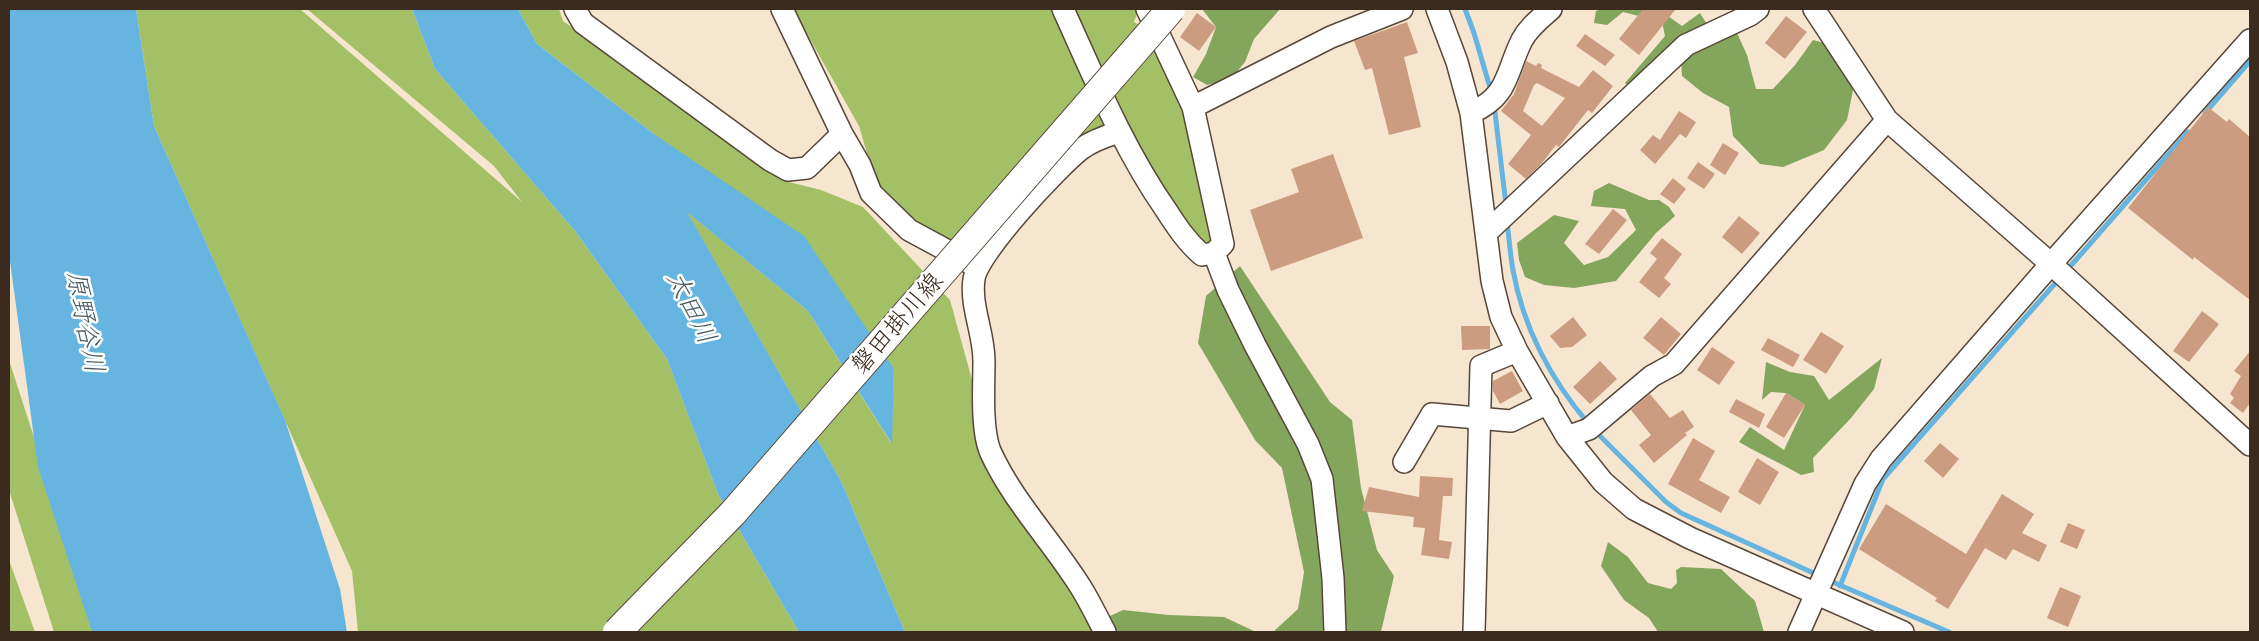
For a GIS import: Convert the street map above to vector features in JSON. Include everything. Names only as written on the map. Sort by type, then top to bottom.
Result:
[{"type":"main road","name":"磐田掛川線","points":[[617,632],[733,513],[1171,9]]},
{"type":"street","points":[[575,9],[583,23],[770,160],[788,170],[807,168],[842,134]]},
{"type":"street","points":[[782,9],[842,134],[860,165],[871,193],[910,230],[978,267]]},
{"type":"street","points":[[1063,9],[1119,132],[1150,188],[1190,244],[1202,255],[1214,253],[1223,244],[1193,107],[1147,9]]},
{"type":"street","points":[[1193,107],[1331,37],[1402,9]]},
{"type":"street","points":[[1437,9],[1457,62],[1471,113],[1492,281],[1501,317],[1517,351],[1567,437],[1603,482],[1634,509],[1690,538],[1902,632]]},
{"type":"street","points":[[1471,113],[1488,105],[1499,95],[1522,40],[1529,29],[1551,9]]},
{"type":"street","points":[[1486,233],[1686,45],[1750,15],[1758,9]]},
{"type":"street","points":[[1814,9],[1887,120],[2051,264],[2250,445]]},
{"type":"street","points":[[1799,632],[1865,484],[1881,459],[2250,40]]},
{"type":"street","points":[[1567,437],[1589,429],[1652,376],[1674,364],[1887,120]]},
{"type":"street","points":[[1105,632],[1080,586],[1006,482],[989,449],[984,411],[984,348],[974,300],[974,277],[985,254],[1046,182],[1082,148],[1119,132]]},
{"type":"street","points":[[1214,253],[1228,290],[1308,444],[1322,479],[1333,578],[1334,632]]},
{"type":"street","points":[[1474,632],[1481,366],[1517,351]]},
{"type":"street","points":[[1404,462],[1432,414],[1511,421],[1548,403]]},
{"type":"green space","points":[[136,9],[300,9],[522,202],[494,166],[307,9],[412,9],[435,69],[575,231],[667,359],[718,494],[799,632],[358,632],[352,571],[154,126]]},
{"type":"green space","points":[[518,9],[559,9],[563,21],[789,182],[821,190],[863,207],[950,300],[993,456],[1103,632],[905,632],[841,481],[686,211],[808,311],[891,443],[894,369],[654,134],[537,44]]},
{"type":"green space","points":[[793,9],[1139,9],[1134,22],[1176,44],[1203,150],[1223,244],[1202,255],[1119,132],[942,248],[882,205],[859,126]]},
{"type":"green space","points":[[1202,9],[1280,9],[1254,39],[1245,62],[1231,79],[1207,85],[1193,77],[1206,54],[1216,27]]},
{"type":"green space","points":[[1601,9],[1658,9],[1682,26],[1700,13],[1708,26],[1632,89],[1625,83],[1665,36],[1662,22],[1623,12],[1607,25],[1594,23],[1596,11]]},
{"type":"green space","points":[[1737,33],[1747,55],[1756,89],[1773,89],[1795,65],[1813,40],[1828,44],[1854,85],[1847,120],[1824,150],[1783,167],[1760,164],[1733,136],[1729,107],[1703,93],[1682,76],[1681,60],[1703,37]]},
{"type":"green space","points":[[1609,183],[1649,200],[1659,200],[1669,207],[1675,216],[1656,233],[1616,281],[1574,288],[1544,285],[1525,277],[1519,260],[1517,243],[1554,215],[1579,221],[1564,243],[1584,265],[1608,257],[1636,230],[1625,209],[1591,206],[1594,191]]},
{"type":"green space","points":[[1240,266],[1330,402],[1352,420],[1361,488],[1377,550],[1394,576],[1381,632],[1273,632],[1298,609],[1304,572],[1282,468],[1255,440],[1198,343],[1206,296]]},
{"type":"green space","points":[[1882,358],[1874,389],[1851,418],[1813,458],[1814,472],[1801,475],[1739,442],[1750,427],[1784,450],[1805,405],[1786,393],[1771,392],[1762,400],[1766,362],[1790,372],[1814,376],[1829,400]]},
{"type":"green space","points":[[9,360],[97,632],[54,632],[9,490]]},
{"type":"green space","points":[[1608,542],[1628,557],[1648,583],[1671,589],[1677,583],[1676,570],[1681,567],[1721,569],[1755,601],[1764,632],[1658,632],[1649,618],[1624,600],[1601,566]]},
{"type":"green space","points":[[9,560],[35,632],[9,632]]},
{"type":"green space","points":[[1123,610],[1169,615],[1224,617],[1256,632],[1105,632],[1099,621]]},
{"type":"water","name":"原野谷川","points":[[9,9],[136,9],[154,126],[285,420],[340,589],[347,632],[92,632],[38,467],[9,254]]},
{"type":"water","name":"太田川","points":[[412,9],[518,9],[537,44],[654,134],[804,236],[894,369],[892,444],[808,311],[687,212],[841,481],[905,632],[799,632],[718,494],[667,359],[575,231],[435,69]]},
{"type":"building","points":[[1643,9],[1676,9],[1639,55],[1619,39]]},
{"type":"building","points":[[1197,13],[1216,27],[1199,51],[1180,37]]},
{"type":"building","points":[[1786,16],[1807,32],[1785,59],[1765,43]]},
{"type":"building","points":[[1407,22],[1418,53],[1404,57],[1421,127],[1389,135],[1372,68],[1365,70],[1354,41]]},
{"type":"building","points":[[1585,34],[1615,55],[1605,66],[1576,46]]},
{"type":"building","points":[[1526,61],[1536,66],[1538,63],[1542,65],[1541,68],[1579,87],[1593,70],[1613,86],[1592,113],[1588,110],[1559,147],[1556,145],[1526,179],[1508,164],[1531,135],[1501,111],[1514,94]],"holes":[[[1537,83],[1565,98],[1542,126],[1523,111],[1534,85]]]},
{"type":"building","points":[[2208,107],[2227,122],[2229,119],[2250,137],[2250,300],[2194,257],[2193,260],[2128,208]]},
{"type":"building","points":[[1679,111],[1696,122],[1686,138],[1680,134],[1655,164],[1640,150],[1653,135],[1660,140]]},
{"type":"building","points":[[1723,143],[1739,153],[1725,175],[1710,165]]},
{"type":"building","points":[[1333,154],[1363,238],[1271,271],[1250,210],[1299,192],[1291,169]]},
{"type":"building","points":[[1698,162],[1715,174],[1704,189],[1687,178]]},
{"type":"building","points":[[1673,178],[1686,189],[1674,204],[1660,194]]},
{"type":"building","points":[[1613,209],[1627,220],[1599,254],[1585,244]]},
{"type":"building","points":[[1739,216],[1760,233],[1742,254],[1722,237]]},
{"type":"building","points":[[1662,238],[1682,254],[1664,278],[1671,284],[1659,298],[1639,282],[1657,259],[1650,253]]},
{"type":"building","points":[[2202,311],[2219,324],[2189,362],[2173,351]]},
{"type":"building","points":[[1573,317],[1587,335],[1572,347],[1560,348],[1550,336]]},
{"type":"building","points":[[1661,317],[1681,334],[1664,355],[1643,338]]},
{"type":"building","points":[[1461,326],[1490,326],[1490,349],[1462,350]]},
{"type":"building","points":[[1821,332],[1844,346],[1826,374],[1803,360]]},
{"type":"building","points":[[1768,338],[1800,355],[1793,367],[1761,350]]},
{"type":"building","points":[[1712,347],[1735,362],[1719,385],[1697,370]]},
{"type":"building","points":[[2250,351],[2250,403],[2243,413],[2230,403],[2234,398],[2230,394],[2241,376],[2234,371]]},
{"type":"building","points":[[1600,361],[1617,379],[1590,404],[1573,387]]},
{"type":"building","points":[[1512,371],[1523,391],[1500,404],[1493,391],[1493,381]]},
{"type":"building","points":[[1786,393],[1805,405],[1784,438],[1766,427]]},
{"type":"building","points":[[1650,394],[1670,418],[1683,410],[1694,427],[1685,433],[1687,435],[1654,463],[1639,445],[1651,435],[1631,410]]},
{"type":"building","points":[[1736,399],[1765,414],[1759,428],[1729,412]]},
{"type":"building","points":[[1693,438],[1715,451],[1699,480],[1730,497],[1721,513],[1668,484]]},
{"type":"building","points":[[1940,443],[1959,459],[1943,478],[1924,461]]},
{"type":"building","points":[[1757,458],[1779,472],[1760,505],[1738,492]]},
{"type":"building","points":[[1420,476],[1453,478],[1452,496],[1443,496],[1439,540],[1452,542],[1449,559],[1421,555],[1425,528],[1413,527],[1414,517],[1362,511],[1369,487],[1419,497]]},
{"type":"building","points":[[2002,494],[2034,514],[2022,533],[2047,545],[2039,562],[2013,549],[2006,560],[1985,548],[1948,609],[1935,601],[1937,598],[1859,549],[1886,504],[1966,554]]},
{"type":"building","points":[[2068,523],[2085,530],[2077,549],[2060,542]]},
{"type":"building","points":[[2060,587],[2081,596],[2068,627],[2047,618]]},
{"type":"waterway","points":[[1465,9],[1491,91]]},
{"type":"waterway","points":[[2205,113],[2250,61]]},
{"type":"waterway","points":[[1494,104],[1506,205]]},
{"type":"waterway","points":[[2067,270],[2188,132]]},
{"type":"waterway","points":[[1507,221],[1512,264],[1531,332],[1540,352],[1562,389],[1588,423]]},
{"type":"waterway","points":[[1840,586],[1883,479],[2059,279]]},
{"type":"waterway","points":[[1595,431],[1666,502],[1681,513],[1820,576]]},
{"type":"waterway","points":[[1828,580],[1949,632]]}]
